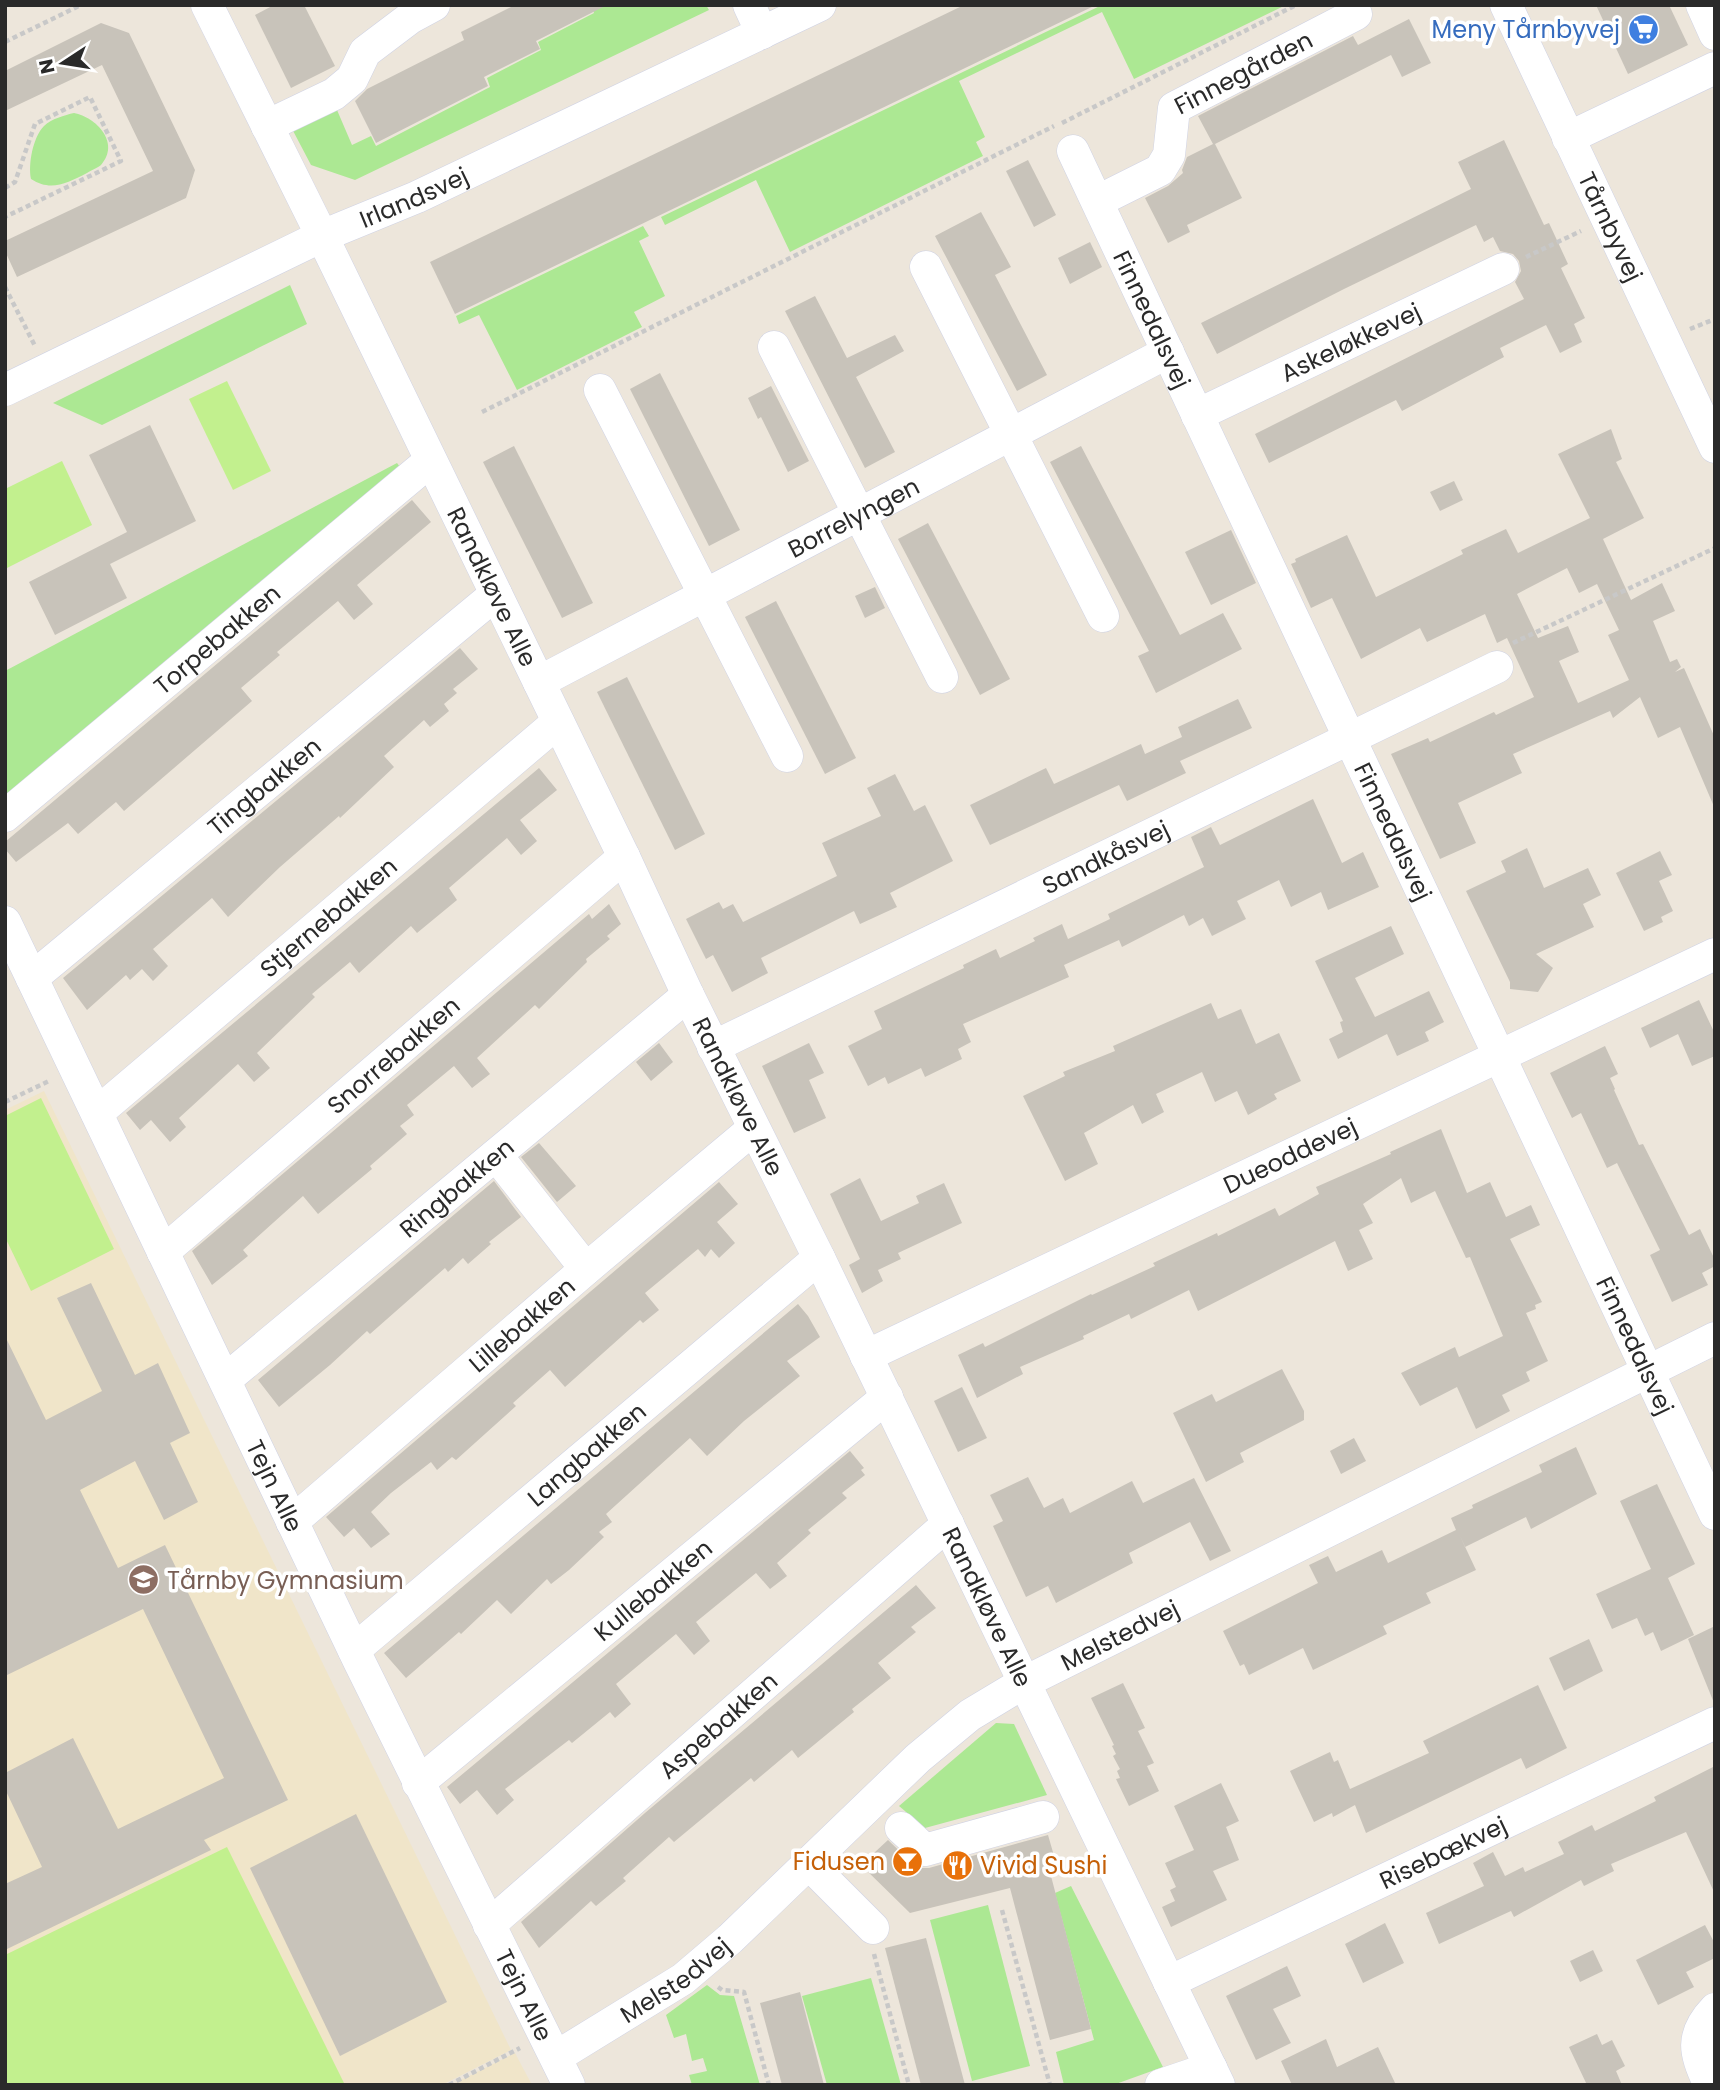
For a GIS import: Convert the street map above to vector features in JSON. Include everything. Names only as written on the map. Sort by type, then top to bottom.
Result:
[{"type":"street","name":"Randkløve Alle","points":[[207,5],[322,236],[624,857],[713,1047],[887,1397],[1215,2076],[1161,2085]]},
{"type":"street","points":[[267,126],[334,94],[352,79],[365,52],[410,18],[434,5]]},
{"type":"street","name":"Irlandsvej","points":[[5,390],[322,236],[417,197],[756,19],[820,5]]},
{"type":"street","name":"Tårnbyvej","points":[[1506,5],[1715,447]]},
{"type":"street","points":[[1702,5],[1715,34]]},
{"type":"street","name":"Finnegården","points":[[1098,201],[1160,170],[1169,155],[1174,108],[1356,14]]},
{"type":"street","points":[[1568,138],[1715,68]]},
{"type":"street","name":"Finnedalsvej","points":[[1073,151],[1715,1514]]},
{"type":"street","points":[[926,267],[1103,616]]},
{"type":"street","name":"Askeløkkevej","points":[[1197,415],[1503,269]]},
{"type":"street","points":[[774,347],[942,677]]},
{"type":"street","name":"Borrelyngen","points":[[539,682],[1168,352]]},
{"type":"street","points":[[600,390],[787,756]]},
{"type":"street","name":"Torpebakken","points":[[5,816],[430,461]]},
{"type":"street","name":"Tingbakken","points":[[32,978],[496,594]]},
{"type":"street","name":"Sandkåsvej","points":[[713,1047],[1497,667]]},
{"type":"street","name":"Stjernebakken","points":[[97,1113],[558,722]]},
{"type":"street","name":"Snorrebakken","points":[[163,1252],[624,857]]},
{"type":"street","name":"Tejn Alle","points":[[5,922],[418,1783],[557,2059]]},
{"type":"street","name":"Dueoddevej","points":[[866,1356],[1715,954]]},
{"type":"street","name":"Ringbakken","points":[[225,1380],[688,995]]},
{"type":"street","name":"Lillebakken","points":[[292,1522],[753,1129]]},
{"type":"street","points":[[496,1155],[586,1269]]},
{"type":"street","name":"Langbakken","points":[[354,1650],[819,1258]]},
{"type":"street","name":"Melstedvej","points":[[557,2059],[683,1979],[918,1758],[970,1715],[1025,1682],[1715,1338]]},
{"type":"street","name":"Kullebakken","points":[[418,1783],[887,1397]]},
{"type":"street","name":"Aspebakken","points":[[489,1925],[948,1524]]},
{"type":"street","name":"Risebækvej","points":[[1169,1982],[1715,1723]]},
{"type":"street","points":[[901,1828],[925,1850],[1043,1817]]},
{"type":"street","points":[[808,1863],[873,1928]]},
{"type":"street","points":[[1710,2085],[1698,2057],[1696,2040],[1700,2026],[1715,2009]]},
{"type":"path","points":[[5,42],[81,5]]},
{"type":"path","points":[[482,412],[1296,5]]},
{"type":"path","points":[[5,188],[15,183],[36,124],[90,97],[121,161],[5,217]]},
{"type":"path","points":[[1503,269],[1606,218]]},
{"type":"path","points":[[5,287],[7,297],[47,370]]},
{"type":"path","points":[[1497,667],[1500,649],[1715,548]]},
{"type":"path","points":[[5,1102],[75,1068]]},
{"type":"path","points":[[1002,1910],[1050,2085]]},
{"type":"path","points":[[873,1928],[870,1941],[909,2085]]},
{"type":"path","points":[[695,1969],[722,1990],[744,1992],[769,2085]]},
{"type":"path","points":[[449,2085],[557,2059]]},
{"type":"shaded area","name":"Tårnby Gymnasium","points":[[44,1091],[511,2050],[442,2085],[5,2085],[5,1110]]},
{"type":"shaded area","points":[[515,2053],[532,2085],[451,2085]]},
{"type":"green space","points":[[591,5],[706,5],[709,10],[355,180],[311,165],[290,125],[334,103],[352,145],[371,136],[376,146],[490,87],[487,78],[541,50],[538,42],[594,13]]},
{"type":"green space","points":[[1102,5],[1286,5],[1134,79],[1102,12],[959,81],[985,137],[976,142],[983,156],[790,252],[756,180],[665,225],[661,217]]},
{"type":"green space","points":[[74,113],[90,120],[103,132],[108,148],[106,157],[100,166],[66,183],[45,185],[31,179],[32,151],[40,131],[50,121]]},
{"type":"green space","points":[[643,226],[649,236],[639,241],[665,296],[634,312],[642,327],[517,390],[479,315],[459,324],[456,316]]},
{"type":"green space","points":[[290,285],[307,324],[102,425],[53,403]]},
{"type":"green space","points":[[227,381],[271,471],[233,490],[189,399]]},
{"type":"green space","points":[[62,461],[92,525],[5,569],[5,489]]},
{"type":"green space","points":[[397,463],[400,467],[5,798],[5,671]]},
{"type":"green space","points":[[41,1098],[114,1249],[31,1291],[5,1237],[5,1116]]},
{"type":"green space","points":[[996,1723],[1014,1724],[1047,1795],[925,1828],[899,1806]]},
{"type":"green space","points":[[227,1847],[345,2085],[5,2085],[5,1955]]},
{"type":"green space","points":[[1071,1886],[1163,2067],[1113,2085],[1064,2085],[1056,2052],[1094,2040],[1055,1893]]},
{"type":"green space","points":[[988,1905],[1030,2066],[972,2081],[930,1920]]},
{"type":"green space","points":[[871,1978],[901,2085],[827,2085],[802,1996]]},
{"type":"green space","points":[[707,1985],[720,1995],[734,1996],[760,2085],[692,2085],[689,2075],[707,2071],[703,2058],[692,2061],[686,2034],[674,2038],[666,2015]]},
{"type":"building","points":[[274,5],[304,5],[335,66],[291,88],[255,15]]},
{"type":"building","points":[[515,5],[607,5],[536,41],[540,49],[484,77],[488,86],[376,143],[355,101],[367,89],[464,40],[461,32]]},
{"type":"building","points":[[964,5],[1096,5],[455,314],[430,262]]},
{"type":"building","name":"Meny Tårnbyvej","points":[[1596,5],[1669,5],[1688,45],[1628,74]]},
{"type":"building","points":[[1409,19],[1431,63],[1402,77],[1391,55],[1215,144],[1242,198],[1187,225],[1190,232],[1168,243],[1145,198],[1168,186],[1183,173],[1187,157],[1213,144],[1198,116],[1353,36],[1358,45]]},
{"type":"building","points":[[101,23],[129,33],[195,170],[186,198],[17,277],[5,251],[5,241],[153,171],[102,65],[5,111],[5,71]]},
{"type":"building","points":[[1504,140],[1544,225],[1549,223],[1568,264],[1561,268],[1585,318],[1574,324],[1582,342],[1560,353],[1546,325],[1500,348],[1504,357],[1402,411],[1396,400],[1269,463],[1255,434],[1524,299],[1515,282],[1521,271],[1519,261],[1513,254],[1500,251],[1493,237],[1484,242],[1476,225],[1217,354],[1201,323],[1471,189],[1458,162]]},
{"type":"building","points":[[1028,160],[1056,215],[1034,227],[1006,171]]},
{"type":"building","points":[[981,212],[1011,267],[995,275],[1047,375],[1017,391],[935,236]]},
{"type":"building","points":[[1090,242],[1102,267],[1070,284],[1058,258]]},
{"type":"building","points":[[815,296],[847,358],[895,335],[904,351],[856,377],[895,452],[865,468],[785,311]]},
{"type":"building","points":[[660,373],[740,530],[709,546],[630,389]]},
{"type":"building","points":[[771,386],[809,461],[788,472],[761,417],[758,419],[748,398]]},
{"type":"building","points":[[150,425],[196,521],[110,564],[127,598],[55,635],[29,582],[127,532],[89,455]]},
{"type":"building","points":[[1611,429],[1622,459],[1616,462],[1644,518],[1603,539],[1631,600],[1662,583],[1675,611],[1653,621],[1670,662],[1677,659],[1681,667],[1675,672],[1684,668],[1715,738],[1715,809],[1680,727],[1658,738],[1640,697],[1613,718],[1610,711],[1513,754],[1522,773],[1458,803],[1476,843],[1440,859],[1391,754],[1428,738],[1430,742],[1494,712],[1496,715],[1534,697],[1507,638],[1497,643],[1485,614],[1427,642],[1420,628],[1361,659],[1332,598],[1311,608],[1291,564],[1296,562],[1295,559],[1347,535],[1376,597],[1463,554],[1461,550],[1506,529],[1518,553],[1590,518],[1558,454]],"holes":[[[1567,568],[1579,593],[1597,584],[1619,630],[1608,635],[1629,680],[1578,703],[1559,661],[1579,652],[1568,626],[1538,638],[1517,594]]]},
{"type":"building","points":[[514,446],[593,603],[562,618],[483,462]]},
{"type":"building","points":[[1081,446],[1180,635],[1223,613],[1242,649],[1156,693],[1138,656],[1149,651],[1050,462]]},
{"type":"building","points":[[1454,481],[1463,500],[1440,511],[1430,492]]},
{"type":"building","points":[[412,500],[431,522],[357,585],[373,604],[354,620],[338,601],[277,652],[280,655],[241,688],[252,701],[124,811],[116,802],[78,834],[68,823],[16,862],[5,849],[5,842]]},
{"type":"building","points":[[928,523],[1010,679],[980,695],[898,539]]},
{"type":"building","points":[[1231,530],[1256,583],[1211,605],[1185,552]]},
{"type":"building","points":[[875,587],[885,608],[865,618],[855,596]]},
{"type":"building","points":[[776,601],[856,758],[825,774],[745,617]]},
{"type":"building","points":[[460,648],[478,669],[453,689],[457,693],[444,704],[449,711],[430,727],[424,720],[384,756],[394,767],[340,818],[339,816],[280,867],[228,917],[212,898],[153,949],[168,966],[153,981],[142,969],[130,980],[126,975],[87,1010],[63,978]]},
{"type":"building","points":[[627,677],[705,834],[675,850],[597,692]]},
{"type":"building","points":[[1238,699],[1252,728],[1180,761],[1186,773],[1127,801],[1119,785],[990,845],[970,805],[1046,768],[1054,784],[1141,744],[1145,754],[1182,737],[1178,727]]},
{"type":"building","points":[[539,768],[557,790],[520,820],[537,841],[521,855],[507,838],[449,888],[457,900],[417,933],[411,926],[359,973],[350,962],[312,994],[315,997],[257,1053],[270,1068],[254,1082],[238,1064],[179,1118],[186,1127],[170,1142],[151,1120],[140,1130],[126,1113]]},
{"type":"building","points":[[895,774],[914,811],[925,805],[953,861],[890,893],[897,907],[860,924],[854,911],[761,958],[768,973],[732,992],[713,955],[706,959],[686,919],[719,902],[723,909],[733,904],[743,922],[837,876],[822,843],[881,816],[867,788]]},
{"type":"building","points":[[1313,799],[1342,863],[1363,852],[1379,887],[1328,910],[1321,892],[1291,907],[1279,880],[1237,901],[1246,919],[1212,936],[1203,918],[1189,926],[1184,915],[1122,947],[1119,940],[1064,965],[1069,977],[963,1024],[971,1042],[958,1049],[962,1059],[925,1077],[921,1068],[888,1084],[885,1077],[868,1086],[848,1046],[882,1029],[874,1011],[964,968],[963,965],[996,949],[1000,958],[1062,924],[1068,939],[1110,919],[1108,914],[1204,867],[1191,837],[1211,827],[1220,845]]},
{"type":"building","points":[[1527,848],[1544,888],[1588,868],[1601,895],[1583,904],[1594,927],[1536,954],[1553,968],[1538,992],[1510,989],[1510,982],[1466,891],[1506,872],[1501,861]]},
{"type":"building","points":[[1660,851],[1672,875],[1659,881],[1673,911],[1661,917],[1663,922],[1644,931],[1616,873]]},
{"type":"building","points":[[609,904],[621,924],[607,936],[610,939],[586,959],[587,962],[539,1009],[535,1005],[477,1058],[490,1074],[472,1088],[454,1066],[407,1105],[414,1115],[400,1126],[407,1134],[370,1166],[372,1169],[318,1214],[303,1196],[243,1250],[248,1256],[212,1285],[192,1251],[589,914],[592,919]]},
{"type":"building","points":[[1391,926],[1404,954],[1355,978],[1375,1017],[1429,991],[1444,1022],[1425,1032],[1429,1041],[1397,1056],[1387,1034],[1338,1059],[1329,1039],[1343,1032],[1340,1022],[1343,1021],[1315,961]]},
{"type":"building","points":[[1699,1000],[1715,1034],[1715,1056],[1692,1066],[1678,1034],[1650,1048],[1641,1028]]},
{"type":"building","points":[[1211,1003],[1218,1019],[1241,1009],[1256,1044],[1279,1033],[1301,1081],[1274,1094],[1277,1099],[1248,1115],[1237,1091],[1215,1102],[1202,1072],[1156,1094],[1164,1112],[1142,1124],[1133,1105],[1084,1133],[1098,1164],[1065,1181],[1023,1096],[1065,1076],[1063,1072],[1115,1051],[1113,1046]]},
{"type":"building","points":[[659,1043],[673,1062],[651,1081],[636,1062]]},
{"type":"building","points":[[809,1043],[824,1073],[809,1080],[826,1118],[794,1133],[762,1066]]},
{"type":"building","points":[[1605,1046],[1618,1074],[1610,1078],[1614,1090],[1639,1145],[1643,1144],[1689,1235],[1700,1229],[1715,1260],[1715,1266],[1702,1273],[1708,1285],[1672,1302],[1650,1255],[1660,1250],[1617,1163],[1607,1168],[1581,1113],[1572,1118],[1550,1073]]},
{"type":"building","points":[[1441,1129],[1467,1193],[1490,1182],[1506,1217],[1531,1205],[1540,1225],[1510,1239],[1542,1302],[1535,1305],[1536,1309],[1526,1313],[1548,1361],[1526,1372],[1530,1381],[1502,1395],[1510,1411],[1476,1429],[1457,1387],[1420,1406],[1401,1373],[1455,1347],[1459,1357],[1503,1336],[1470,1257],[1466,1258],[1435,1191],[1411,1203],[1401,1178],[1363,1204],[1373,1223],[1359,1230],[1373,1259],[1348,1271],[1335,1241],[1198,1311],[1189,1290],[1131,1319],[1129,1314],[1083,1336],[1084,1339],[1020,1367],[1023,1374],[977,1398],[958,1355],[983,1343],[985,1347],[1091,1294],[1155,1266],[1153,1263],[1217,1233],[1218,1236],[1275,1208],[1279,1216],[1319,1194],[1316,1187]]},
{"type":"building","points":[[539,1143],[576,1186],[557,1202],[521,1157]]},
{"type":"building","points":[[860,1178],[881,1221],[919,1203],[916,1196],[944,1183],[962,1223],[898,1253],[901,1259],[878,1270],[883,1281],[862,1293],[849,1265],[860,1259],[830,1194]]},
{"type":"building","points":[[494,1181],[521,1217],[489,1242],[491,1244],[468,1264],[463,1258],[448,1272],[445,1268],[370,1334],[367,1331],[279,1407],[258,1380]]},
{"type":"building","points":[[719,1182],[738,1204],[717,1222],[735,1243],[719,1258],[711,1249],[705,1257],[698,1249],[645,1293],[659,1310],[643,1323],[640,1320],[565,1387],[550,1370],[513,1403],[516,1406],[456,1460],[452,1457],[437,1470],[431,1462],[391,1493],[371,1512],[390,1534],[371,1548],[354,1528],[344,1537],[326,1517]]},
{"type":"building","points":[[91,1283],[135,1375],[158,1363],[190,1433],[170,1443],[198,1502],[164,1520],[135,1461],[80,1490],[118,1568],[165,1545],[288,1800],[204,1840],[211,1850],[5,1950],[5,1884],[42,1867],[5,1789],[5,1773],[73,1738],[118,1829],[224,1778],[143,1609],[5,1676],[5,1336],[46,1420],[102,1391],[57,1298]]},
{"type":"building","points":[[798,1304],[820,1337],[787,1361],[800,1376],[744,1421],[707,1456],[690,1438],[606,1514],[612,1522],[599,1532],[604,1537],[569,1570],[551,1584],[547,1579],[511,1614],[497,1600],[461,1634],[459,1632],[406,1678],[384,1653]]},
{"type":"building","points":[[1282,1369],[1304,1411],[1304,1420],[1240,1453],[1244,1462],[1206,1482],[1173,1413],[1212,1394],[1216,1402]]},
{"type":"building","points":[[962,1387],[987,1438],[958,1452],[934,1401]]},
{"type":"building","points":[[1354,1438],[1366,1461],[1341,1474],[1330,1451]]},
{"type":"building","points":[[1576,1447],[1597,1494],[1531,1529],[1526,1517],[1465,1547],[1476,1570],[1426,1593],[1431,1603],[1383,1626],[1387,1634],[1313,1670],[1303,1648],[1249,1675],[1244,1664],[1240,1666],[1223,1631],[1318,1583],[1309,1565],[1328,1556],[1336,1572],[1382,1550],[1388,1563],[1456,1530],[1451,1518],[1473,1508],[1472,1505],[1542,1472],[1539,1465]]},
{"type":"building","points":[[850,1451],[864,1468],[861,1470],[865,1475],[842,1493],[847,1498],[808,1530],[811,1533],[777,1563],[787,1576],[770,1589],[756,1573],[696,1622],[710,1641],[694,1655],[676,1634],[616,1684],[631,1704],[615,1718],[610,1712],[572,1743],[569,1740],[505,1789],[514,1800],[497,1815],[477,1790],[460,1804],[447,1787]]},
{"type":"building","points":[[1028,1477],[1044,1508],[1063,1498],[1070,1513],[1132,1481],[1143,1503],[1194,1478],[1231,1551],[1210,1561],[1190,1522],[1129,1553],[1133,1563],[1056,1603],[1048,1586],[1026,1597],[993,1526],[1003,1521],[990,1495]]},
{"type":"building","points":[[1657,1484],[1695,1564],[1668,1578],[1694,1635],[1661,1651],[1653,1632],[1645,1636],[1637,1618],[1612,1629],[1596,1594],[1651,1569],[1620,1501]]},
{"type":"building","points":[[916,1585],[936,1608],[911,1627],[916,1632],[878,1663],[891,1678],[798,1758],[792,1750],[754,1782],[751,1778],[674,1842],[669,1837],[623,1878],[626,1881],[596,1906],[591,1901],[539,1948],[521,1922],[645,1813]]},
{"type":"building","points":[[1715,1626],[1715,1703],[1714,1703],[1688,1639]]},
{"type":"building","points":[[1589,1639],[1603,1671],[1564,1691],[1549,1658]]},
{"type":"building","points":[[1123,1683],[1145,1728],[1138,1731],[1154,1763],[1147,1766],[1159,1791],[1129,1806],[1116,1779],[1120,1778],[1117,1771],[1120,1769],[1113,1756],[1116,1754],[1112,1746],[1114,1745],[1091,1698]]},
{"type":"building","points":[[1538,1685],[1567,1748],[1526,1769],[1521,1758],[1366,1833],[1355,1805],[1333,1817],[1332,1813],[1314,1822],[1290,1771],[1330,1752],[1334,1762],[1338,1760],[1350,1789],[1429,1753],[1423,1741]]},
{"type":"building","points":[[1715,1766],[1715,1894],[1686,1832],[1611,1864],[1614,1871],[1584,1886],[1581,1880],[1514,1917],[1511,1911],[1439,1944],[1426,1913],[1484,1886],[1473,1863],[1493,1852],[1505,1876],[1523,1867],[1525,1872],[1564,1854],[1558,1842],[1592,1825],[1595,1831],[1656,1801],[1654,1797]]},
{"type":"building","points":[[1221,1783],[1239,1821],[1226,1827],[1239,1860],[1213,1871],[1227,1900],[1171,1927],[1162,1907],[1175,1901],[1170,1890],[1176,1887],[1165,1863],[1194,1850],[1174,1806]]},
{"type":"building","points":[[356,1814],[447,2002],[340,2056],[250,1868]]},
{"type":"building","points":[[1048,1835],[1059,1873],[1051,1876],[1091,2029],[1050,2040],[1010,1888],[910,1913],[861,1865],[888,1840],[913,1864],[929,1868]]},
{"type":"building","points":[[1385,1923],[1404,1963],[1363,1983],[1345,1944]]},
{"type":"building","points":[[1705,1925],[1715,1944],[1715,1958],[1686,1972],[1694,1987],[1658,2005],[1636,1960]]},
{"type":"building","points":[[926,1938],[965,2085],[921,2085],[885,1948]]},
{"type":"building","points":[[1593,1950],[1603,1971],[1580,1982],[1570,1961]]},
{"type":"building","points":[[1287,1966],[1301,1996],[1273,2009],[1291,2043],[1256,2060],[1226,1996]]},
{"type":"building","points":[[800,1992],[824,2085],[782,2085],[760,2003]]},
{"type":"building","points":[[1597,2034],[1602,2045],[1612,2040],[1625,2066],[1616,2071],[1622,2085],[1587,2085],[1569,2047]]},
{"type":"building","points":[[1326,2039],[1337,2067],[1378,2047],[1396,2085],[1292,2085],[1281,2061]]},
{"type":"place","name":"Meny Tårnbyvej","points":[[1643,29]]},
{"type":"place","name":"Tårnby Gymnasium","points":[[144,1580]]},
{"type":"place","name":"Fidusen","points":[[908,1861]]},
{"type":"place","name":"Vivid Sushi","points":[[957,1865]]}]
